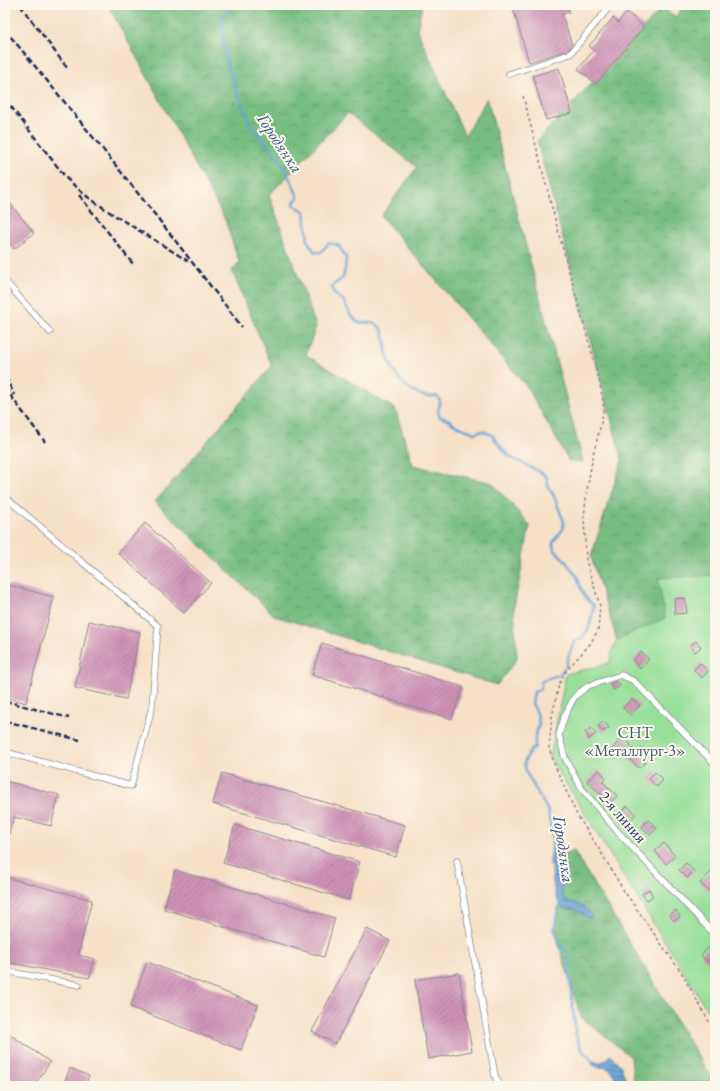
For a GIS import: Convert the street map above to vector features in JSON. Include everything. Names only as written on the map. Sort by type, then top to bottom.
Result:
[{"type":"lane","points":[[509,74],[570,54],[611,5]]},
{"type":"lane","points":[[5,281],[50,332]]},
{"type":"lane","points":[[5,497],[158,626],[152,707],[131,786],[5,752]]},
{"type":"lane","name":"2-я линия","points":[[715,764],[634,681],[621,676],[588,686],[575,696],[565,715],[559,735],[565,758],[582,789],[617,831],[715,935]]},
{"type":"lane","points":[[457,862],[495,1076],[500,1086]]},
{"type":"lane","points":[[5,971],[79,985]]},
{"type":"path","points":[[523,96],[599,379],[604,407],[586,490],[584,517],[586,560],[600,606],[598,630],[590,644],[566,671],[559,684],[552,717],[549,748],[555,766],[577,815],[624,891],[681,972],[715,1031]]},
{"type":"green space","points":[[108,5],[422,5],[417,30],[465,136],[487,98],[583,462],[569,461],[527,387],[381,216],[417,167],[348,113],[269,195],[316,326],[306,355],[395,409],[413,465],[492,483],[530,525],[514,607],[517,659],[497,685],[275,616],[155,502],[272,366],[232,271],[239,262],[225,219]]},
{"type":"green space","points":[[684,5],[715,5],[715,575],[658,578],[665,618],[617,640],[591,557],[622,460],[537,141],[662,8],[676,17]]},
{"type":"green space","name":"СНТ «Металлург-3»","points":[[715,575],[715,1022],[550,758],[566,674],[610,663],[612,651],[617,640],[665,618],[658,578]]},
{"type":"green space","points":[[574,851],[715,1086],[634,1086],[631,1057],[581,1017],[554,929],[562,895],[556,858]]},
{"type":"water","points":[[552,836],[555,842],[554,865],[561,877],[563,896],[566,901],[587,909],[591,915],[591,918],[589,919],[578,911],[565,910],[558,902],[554,891],[550,862]]},
{"type":"water","points":[[610,1055],[621,1066],[630,1086],[623,1086],[609,1069],[596,1067],[592,1063],[591,1060],[602,1062]]},
{"type":"building","points":[[512,5],[567,5],[569,12],[562,14],[572,45],[568,50],[529,62]]},
{"type":"building","points":[[627,12],[644,27],[596,84],[578,69],[594,50],[589,46],[613,18],[618,23]]},
{"type":"building","points":[[559,68],[572,113],[546,120],[533,76]]},
{"type":"building","points":[[5,197],[34,233],[14,249],[5,237]]},
{"type":"building","points":[[145,523],[211,583],[184,613],[118,553]]},
{"type":"building","points":[[5,584],[54,597],[26,703],[5,697]]},
{"type":"building","points":[[685,598],[687,613],[675,614],[674,599]]},
{"type":"building","points":[[89,621],[140,632],[126,699],[75,688]]},
{"type":"building","points":[[696,641],[701,647],[695,652],[690,646]]},
{"type":"building","points":[[322,643],[463,687],[452,719],[312,675]]},
{"type":"building","points":[[641,652],[649,659],[640,669],[633,661]]},
{"type":"building","points":[[700,663],[708,671],[702,678],[694,670]]},
{"type":"building","points":[[617,681],[620,686],[614,690],[610,684]]},
{"type":"building","points":[[632,699],[640,706],[631,715],[623,708]]},
{"type":"building","points":[[604,721],[609,728],[603,732],[598,726]]},
{"type":"building","points":[[591,728],[596,734],[589,739],[585,732]]},
{"type":"building","points":[[623,737],[646,762],[639,768],[622,752],[616,758],[609,752]]},
{"type":"building","points":[[599,770],[606,778],[602,781],[617,796],[610,803],[587,781]]},
{"type":"building","points":[[655,772],[663,780],[657,787],[649,779]]},
{"type":"building","points":[[222,773],[405,825],[396,857],[213,804]]},
{"type":"building","points":[[5,781],[59,795],[51,826],[14,817],[7,841],[5,841]]},
{"type":"building","points":[[627,806],[636,814],[629,821],[621,813]]},
{"type":"building","points":[[648,820],[657,828],[650,835],[642,827]]},
{"type":"building","points":[[235,825],[360,862],[349,900],[223,863]]},
{"type":"building","points":[[664,843],[675,856],[666,864],[655,851]]},
{"type":"building","points":[[686,863],[694,871],[687,878],[679,870]]},
{"type":"building","points":[[175,870],[335,918],[324,957],[164,909]]},
{"type":"building","points":[[711,872],[715,876],[715,885],[709,891],[700,883]]},
{"type":"building","points":[[5,877],[92,900],[78,955],[95,959],[89,978],[5,962]]},
{"type":"building","points":[[649,889],[653,896],[647,900],[642,894]]},
{"type":"building","points":[[676,910],[680,917],[674,921],[669,915]]},
{"type":"building","points":[[367,929],[390,941],[335,1044],[312,1031]]},
{"type":"building","points":[[709,947],[715,955],[707,962],[701,955]]},
{"type":"building","points":[[147,962],[258,1005],[241,1050],[130,1007]]},
{"type":"building","points":[[459,973],[472,1051],[428,1059],[415,980]]},
{"type":"building","points":[[5,1031],[50,1062],[34,1086],[5,1086]]},
{"type":"building","points":[[70,1068],[89,1076],[85,1086],[63,1086]]},
{"type":"waterway","name":"Городянка","points":[[237,5],[221,17],[224,51],[229,71],[251,126],[280,160],[293,185],[298,197],[293,204],[305,212],[308,242],[315,252],[321,252],[329,243],[338,245],[346,257],[343,278],[332,286],[334,294],[343,300],[350,314],[357,322],[373,323],[382,329],[389,361],[396,374],[411,390],[426,396],[437,396],[440,401],[438,413],[440,417],[475,433],[483,431],[492,435],[503,450],[512,458],[542,473],[547,478],[548,487],[554,496],[564,522],[563,529],[553,542],[555,550],[577,576],[585,597],[594,606],[589,628],[583,637],[574,642],[566,666],[559,675],[541,682],[541,689],[534,692],[532,703],[537,713],[539,724],[535,737],[535,747],[527,756],[524,763],[527,774],[548,811],[552,839]]},
{"type":"waterway","name":"Городянка","points":[[560,901],[554,929],[560,943],[569,956],[569,973],[576,1035],[581,1049],[593,1062]]},
{"type":"railway","points":[[20,5],[68,69]]},
{"type":"railway","points":[[5,30],[125,177],[242,327]]},
{"type":"railway","points":[[5,99],[67,179],[85,195],[188,261]]},
{"type":"railway","points":[[79,195],[133,264]]},
{"type":"railway","points":[[5,377],[14,395]]},
{"type":"railway","points":[[5,388],[45,442]]},
{"type":"railway","points":[[5,701],[69,718]]},
{"type":"railway","points":[[5,721],[80,740]]}]
